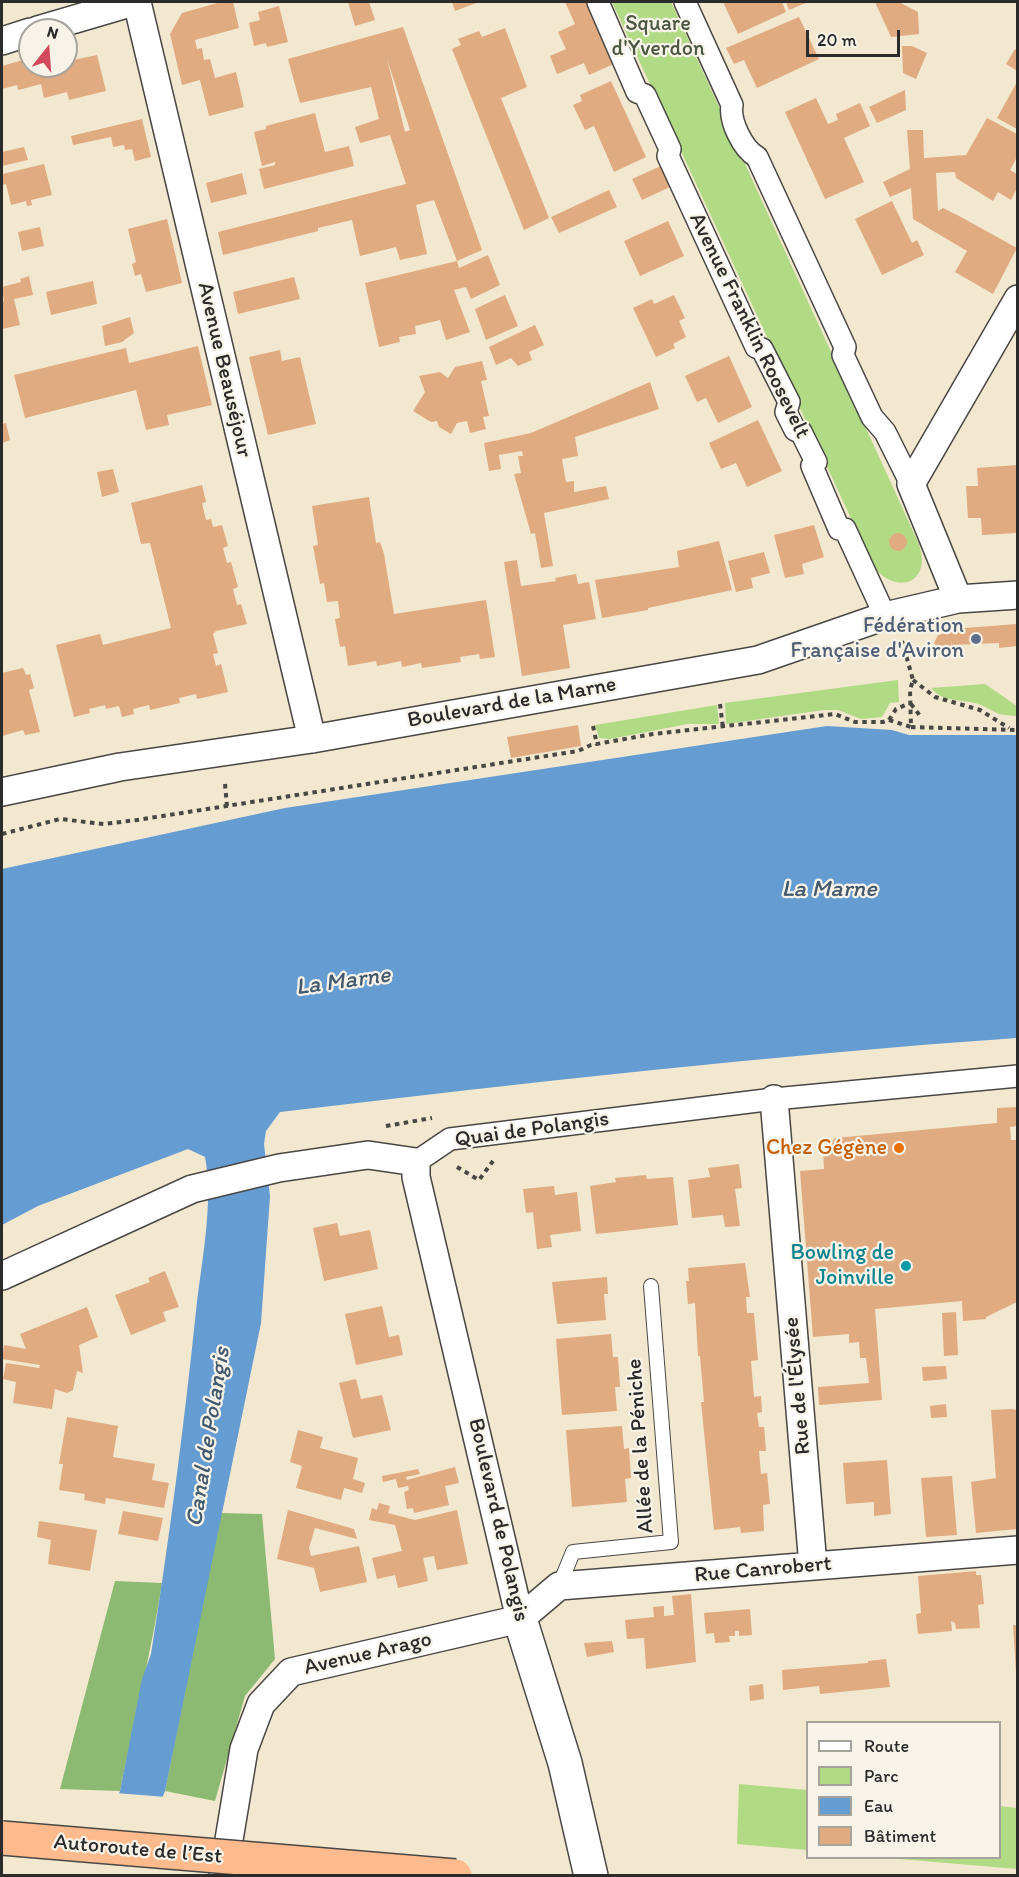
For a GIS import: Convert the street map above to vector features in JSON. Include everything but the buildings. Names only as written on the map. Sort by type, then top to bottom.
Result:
[{"type":"highway","name":"Autoroute de l’Est","points":[[2,1838],[455,1875]]},
{"type":"street","points":[[78,18],[135,2]]},
{"type":"street","name":"Avenue Beauséjour","points":[[135,2],[312,739]]},
{"type":"street","name":"Avenue Franklin Roosevelt","points":[[598,2],[638,92],[645,94],[670,149],[668,156],[756,347],[762,349],[789,402],[786,412],[795,430],[801,432],[816,462],[812,466],[839,529],[845,529],[885,616]]},
{"type":"street","points":[[685,2],[732,105],[730,114],[748,152],[757,158],[845,347],[843,355],[872,417],[885,432],[910,484],[958,599]]},
{"type":"street","points":[[2,41],[18,36]]},
{"type":"street","points":[[910,484],[1017,299]]},
{"type":"street","name":"Boulevard de la Marne","points":[[2,792],[120,767],[312,739],[758,660],[885,616],[958,599],[1017,595]]},
{"type":"street","name":"Quai de Polangis","points":[[416,1162],[450,1139],[774,1099],[1017,1076]]},
{"type":"street","name":"Rue de l'Élysée","points":[[774,1099],[813,1566]]},
{"type":"street","points":[[2,1276],[192,1189],[279,1168],[368,1155],[416,1162]]},
{"type":"street","name":"Boulevard de Polangis","points":[[416,1162],[416,1177],[520,1619],[565,1763],[591,1875]]},
{"type":"street","name":"Rue Canrobert","points":[[559,1587],[1017,1550]]},
{"type":"street","points":[[520,1619],[559,1587]]},
{"type":"street","name":"Avenue Arago","points":[[223,1875],[244,1749],[261,1704],[291,1672],[520,1619]]},
{"type":"lane","name":"Allée de la Péniche","points":[[559,1587],[573,1552],[671,1542],[651,1286]]},
{"type":"path","points":[[901,638],[913,680],[935,697],[980,710],[1009,728]]},
{"type":"path","points":[[911,727],[909,690],[913,680]]},
{"type":"path","points":[[889,720],[896,709],[910,703]]},
{"type":"path","points":[[910,703],[923,721]]},
{"type":"path","points":[[720,704],[723,728]]},
{"type":"path","points":[[2,834],[60,819],[104,824],[578,751],[597,745],[653,735],[835,714],[864,723],[889,720],[911,727],[923,721],[1017,730]]},
{"type":"path","points":[[593,726],[597,745]]},
{"type":"path","points":[[225,784],[227,806]]},
{"type":"green space","name":"Square d'Yverdon","points":[[612,2],[671,2],[918,542],[922,556],[921,567],[911,581],[902,583],[893,581],[883,576],[873,566]]},
{"type":"green space","points":[[898,680],[899,702],[890,703],[882,717],[861,719],[838,710],[824,710],[726,724],[725,703]]},
{"type":"green space","points":[[985,684],[1017,706],[1017,716],[1001,714],[975,703],[948,699],[931,688]]},
{"type":"green space","points":[[717,705],[719,724],[688,724],[610,739],[599,738],[595,725]]},
{"type":"green space","points":[[220,1513],[262,1514],[275,1659],[245,1696],[215,1801],[165,1791]]},
{"type":"green space","points":[[115,1581],[162,1583],[120,1791],[60,1789]]},
{"type":"green space","points":[[739,1784],[806,1790],[806,1850],[737,1844]]},
{"type":"green space","points":[[1001,1806],[1017,1808],[1017,1869],[900,1859],[1001,1859]]},
{"type":"water","name":"La Marne","points":[[827,726],[892,730],[909,735],[1017,735],[1017,1038],[740,1061],[280,1112],[266,1131],[264,1144],[270,1196],[261,1323],[165,1791],[131,1875],[83,1875],[120,1791],[142,1679],[151,1654],[176,1483],[203,1254],[207,1214],[207,1175],[205,1157],[188,1149],[38,1206],[2,1225],[2,869],[285,808]]},
{"type":"pier","points":[[116,1793],[166,1797],[134,1876],[80,1875]]},
{"type":"place","name":"Fédération Française d'Aviron","points":[[976,639]]},
{"type":"place","name":"Chez Gégène","points":[[899,1148]]},
{"type":"place","name":"Bowling de Joinville","points":[[906,1266]]},
{"type":"water label","name":"Canal de Polangis","points":[[209,1437]]}]
